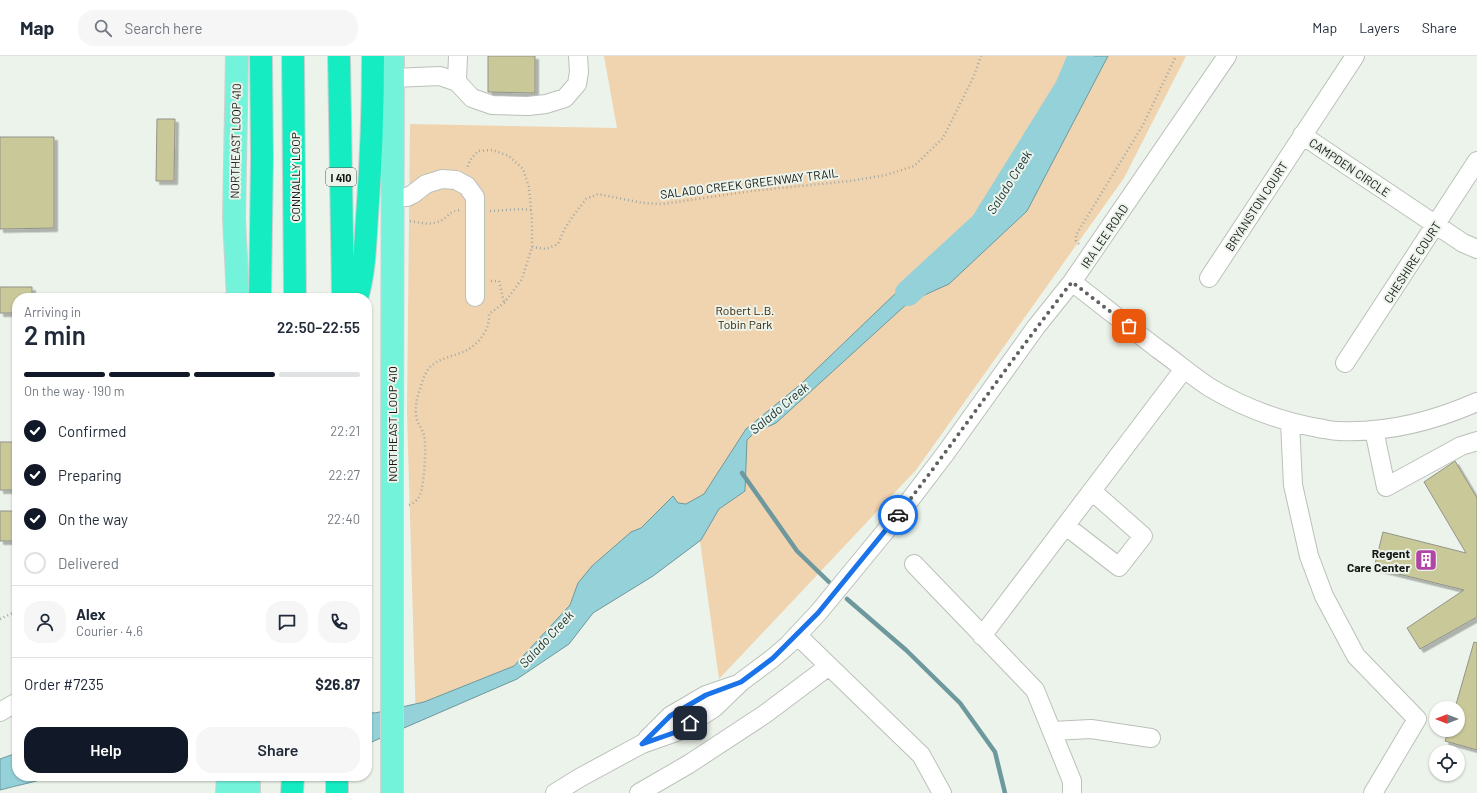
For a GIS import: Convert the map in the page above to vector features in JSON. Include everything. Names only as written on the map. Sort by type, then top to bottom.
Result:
[{"type":"highway","points":[[260,293],[262,158],[261,56]]},
{"type":"highway","name":"CONNALLY LOOP","points":[[293,56],[295,293]]},
{"type":"highway","name":"I 410","points":[[339,56],[343,293]]},
{"type":"highway","points":[[359,293],[363,279],[369,200],[374,105],[373,56]]},
{"type":"highway","points":[[292,781],[292,793]]},
{"type":"highway","points":[[337,781],[337,793]]},
{"type":"main road","name":"NORTHEAST LOOP 410","points":[[236,56],[234,218],[238,293]]},
{"type":"main road","name":"NORTHEAST LOOP 410","points":[[392,793],[393,56]]},
{"type":"main road","points":[[225,293],[235,175]]},
{"type":"main road","points":[[227,793],[228,781]]},
{"type":"main road","points":[[249,781],[249,793]]},
{"type":"street","points":[[457,82],[458,56]]},
{"type":"street","points":[[393,78],[440,76],[457,82],[472,98],[492,105],[528,106],[546,104],[565,98],[577,84],[579,72],[578,56]]},
{"type":"street","name":"IRA LEE ROAD","points":[[555,793],[642,744],[679,731],[714,708],[741,682],[773,658],[818,613],[897,517],[945,454],[1036,327],[1072,282],[1227,56]]},
{"type":"street","name":"CAMPDEN CIRCLE","points":[[1355,56],[1302,135],[1463,243],[1477,249]]},
{"type":"street","name":"BRYANSTON COURT","points":[[1209,278],[1302,135]]},
{"type":"street","name":"CHESHIRE COURT","points":[[1345,363],[1477,161]]},
{"type":"street","points":[[392,198],[407,197],[426,184],[442,179],[456,180],[467,186],[475,197],[475,289]]},
{"type":"street","points":[[1072,282],[1208,386],[1234,401],[1262,413],[1290,422],[1338,431],[1374,430],[1423,422],[1457,411],[1477,402]]},
{"type":"street","points":[[982,636],[1184,369]]},
{"type":"street","points":[[1290,422],[1293,484],[1309,556],[1324,596],[1356,656],[1417,719],[1373,793]]},
{"type":"street","points":[[1374,430],[1386,487],[1461,446],[1477,441]]},
{"type":"street","points":[[1066,526],[1119,567],[1143,536],[1092,491]]},
{"type":"street","points":[[914,564],[1035,690],[1072,781],[1072,793]]},
{"type":"street","points":[[797,635],[921,755],[942,793]]},
{"type":"street","points":[[639,793],[689,764],[759,718],[829,666]]},
{"type":"street","points":[[0,712],[12,705]]},
{"type":"street","points":[[1052,731],[1091,729],[1151,738]]},
{"type":"path","name":"SALADO CREEK GREENWAY TRAIL","points":[[532,247],[546,249],[558,244],[573,216],[586,199],[598,194],[643,203],[663,204],[751,191],[850,181],[886,175],[914,166],[943,138],[973,78],[981,56]]},
{"type":"path","points":[[1082,247],[1076,241],[1076,235],[1143,125],[1176,56]]},
{"type":"path","points":[[408,506],[415,502],[422,489],[426,443],[424,433],[417,423],[416,401],[422,379],[431,366],[469,349],[484,334],[489,321],[489,314],[504,303],[522,279],[532,247],[529,187],[523,169],[509,156],[492,150],[478,150],[470,160],[461,183]]},
{"type":"path","points":[[406,222],[422,224],[432,223],[442,220],[449,212],[459,210],[531,210]]},
{"type":"path","points":[[475,289],[499,281],[504,303]]},
{"type":"path","points":[[372,523],[381,519]]},
{"type":"path","points":[[0,619],[12,613]]},
{"type":"green space","name":"Robert L.B. Tobin Park","points":[[604,56],[1186,56],[1124,178],[916,470],[719,679],[700,541],[653,576],[593,613],[569,644],[517,679],[416,723],[407,413],[410,124],[617,128]]},
{"type":"water","points":[[1079,56],[1108,56],[1027,211],[949,284],[909,302],[776,423],[754,433],[747,440],[745,491],[719,509],[701,540],[653,576],[593,613],[569,644],[517,679],[372,742],[372,713],[424,702],[514,666],[570,605],[578,583],[592,566],[631,532],[641,528],[673,496],[678,503],[686,504],[704,494],[746,429],[801,384],[898,291],[960,254],[976,239],[1020,183],[1048,131],[1058,91]]},
{"type":"water","points":[[12,755],[12,781],[36,781],[0,790],[0,759]]},
{"type":"building","points":[[488,56],[535,56],[535,93],[488,92]]},
{"type":"building","points":[[157,119],[175,119],[174,181],[156,181]]},
{"type":"building","points":[[0,137],[54,137],[54,228],[0,229]]},
{"type":"building","points":[[0,287],[32,287],[32,293],[12,293],[12,313],[0,313]]},
{"type":"building","points":[[0,442],[12,442],[12,490],[0,490]]},
{"type":"building","name":"Regent Care Center","points":[[1455,461],[1477,498],[1477,617],[1420,649],[1407,628],[1464,590],[1374,568],[1383,532],[1466,553],[1424,482]]},
{"type":"building","points":[[0,511],[12,511],[12,541],[0,541]]},
{"type":"building","points":[[1474,642],[1477,643],[1477,750],[1465,747],[1465,745],[1445,741],[1446,737],[1465,737],[1465,701],[1457,701]]},
{"type":"waterway","name":"Salado Creek","points":[[908,293],[983,224],[1068,87],[1081,56]]},
{"type":"waterway","points":[[742,473],[797,551],[829,582]]},
{"type":"waterway","points":[[847,599],[906,650],[960,703],[995,752],[1005,793]]},
{"type":"way so far","points":[[898,515],[945,454],[1036,327],[1072,282],[1129,326]]},
{"type":"place","name":"Regent Care Center","points":[[1426,560]]},
{"type":"route","points":[[690,723],[679,731],[642,744],[670,716],[706,695],[741,682],[788,645],[818,613],[898,515]]}]
